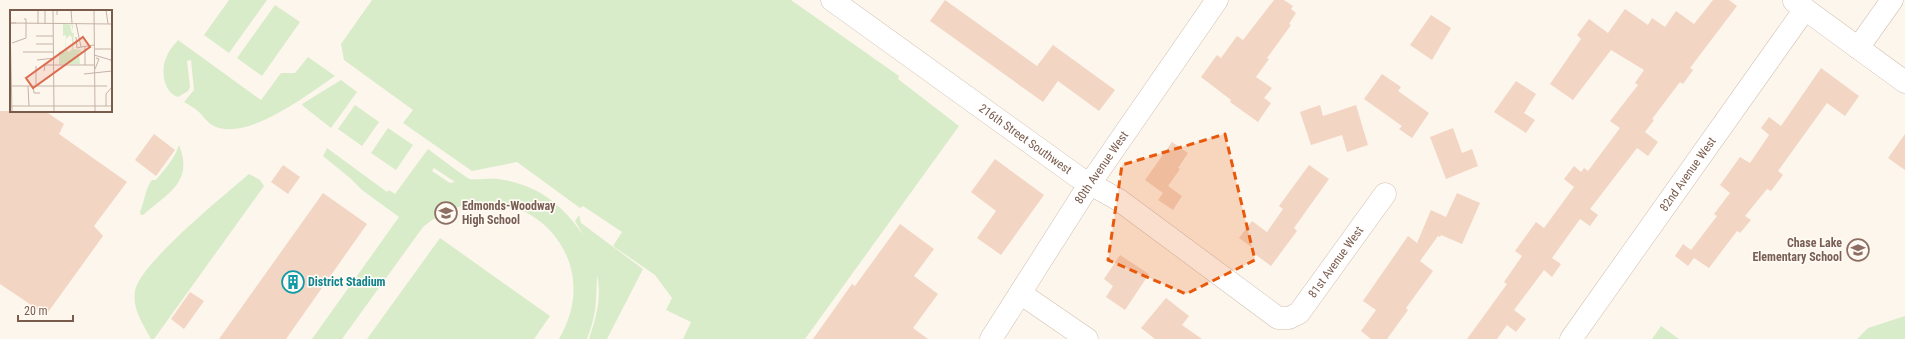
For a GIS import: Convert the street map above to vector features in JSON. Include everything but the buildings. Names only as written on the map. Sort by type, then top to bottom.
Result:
[{"type":"street","name":"216th Street Southwest","points":[[832,0],[1059,164],[1090,184],[1119,200],[1278,318]]},
{"type":"street","name":"80th Avenue West","points":[[991,339],[1090,184],[1217,0]]},
{"type":"street","points":[[1858,48],[1892,0]]},
{"type":"street","points":[[1799,4],[1905,82]]},
{"type":"street","name":"82nd Avenue West","points":[[1571,339],[1799,4]]},
{"type":"street","name":"81st Avenue West","points":[[1278,318],[1289,318],[1299,312],[1385,194]]},
{"type":"street","points":[[1020,293],[1087,339]]},
{"type":"highlighted area","points":[[1225,134],[1255,260],[1186,294],[1108,260],[1122,165]]},
{"type":"green space","points":[[229,0],[267,0],[229,53],[204,35]]},
{"type":"green space","points":[[372,0],[791,0],[899,76],[898,79],[959,126],[805,339],[683,339],[691,322],[666,310],[672,298],[655,275],[613,246],[622,232],[583,206],[580,208],[517,162],[472,171],[403,123],[413,110],[344,60],[341,44]]},
{"type":"green space","points":[[275,5],[300,22],[262,76],[237,58]]},
{"type":"green space","points":[[178,40],[261,100],[281,73],[295,73],[308,57],[335,76],[293,104],[258,123],[241,128],[226,129],[212,125],[197,111],[184,102],[194,90],[191,60],[187,61],[190,87],[188,91],[178,97],[169,91],[164,80],[163,73],[165,61],[169,52]]},
{"type":"green space","points":[[341,80],[357,92],[331,128],[302,104]]},
{"type":"green space","points":[[355,105],[379,122],[362,146],[338,129]]},
{"type":"green space","points":[[388,128],[413,145],[396,170],[371,153]]},
{"type":"green space","points":[[179,145],[183,158],[181,178],[169,193],[143,215],[141,215],[140,212],[150,183],[152,180],[156,180],[166,168]]},
{"type":"green space","points":[[327,148],[387,192],[389,190],[395,194],[428,149],[467,178],[498,179],[525,186],[537,191],[547,197],[567,214],[584,236],[575,221],[579,215],[581,223],[643,269],[607,339],[589,339],[599,299],[597,275],[594,314],[587,339],[559,339],[572,305],[572,273],[561,245],[542,223],[516,208],[486,203],[455,208],[423,227],[342,339],[312,339],[399,217],[362,190],[323,156]],"holes":[[[434,168],[455,182],[450,183],[432,171]]]},
{"type":"green space","points":[[249,174],[260,180],[264,186],[154,339],[151,339],[139,316],[135,304],[135,291],[140,279],[151,264],[167,247]]},
{"type":"green space","points":[[440,238],[550,316],[534,339],[367,339]]},
{"type":"green space","points":[[1905,316],[1905,339],[1857,339],[1868,328]]},
{"type":"green space","points":[[1661,326],[1679,339],[1652,339]]},
{"type":"place","name":"Edmonds-Woodway High School","points":[[446,213]]},
{"type":"place","name":"Chase Lake Elementary School","points":[[1858,250]]},
{"type":"place","name":"District Stadium","points":[[293,282]]}]
